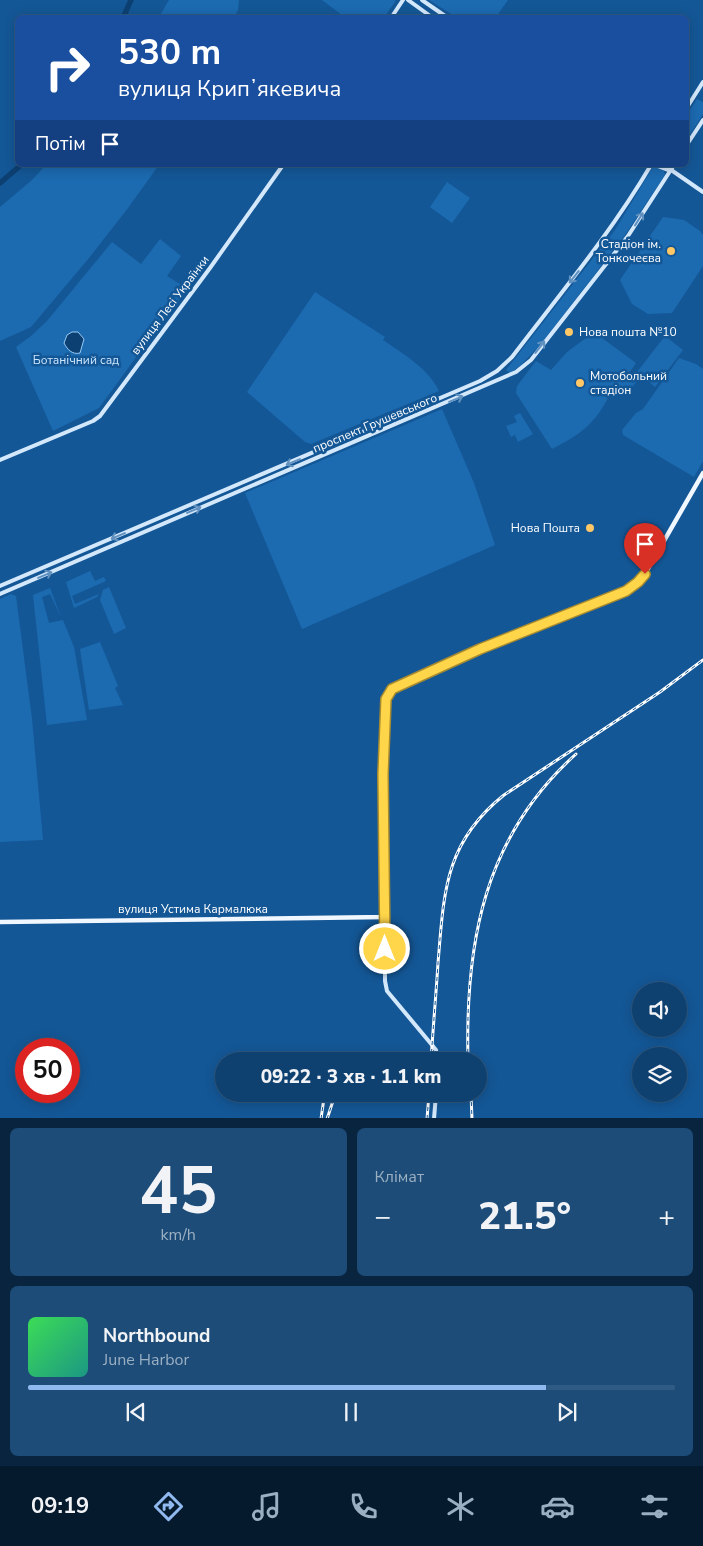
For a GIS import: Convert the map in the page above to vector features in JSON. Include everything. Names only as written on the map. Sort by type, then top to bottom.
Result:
[{"type":"main road","points":[[393,15],[402,0]]},
{"type":"main road","points":[[408,0],[429,15]]},
{"type":"main road","points":[[422,0],[444,15]]},
{"type":"main road","points":[[689,104],[703,82]]},
{"type":"main road","points":[[689,141],[703,120]]},
{"type":"main road","name":"вулиця Лесі Українки","points":[[0,460],[93,421],[100,416],[210,268],[282,167]]},
{"type":"main road","name":"проспект Грушевського","points":[[0,586],[480,381],[498,371],[512,357],[600,243],[652,167]]},
{"type":"main road","points":[[660,167],[670,170]]},
{"type":"main road","points":[[666,167],[703,192]]},
{"type":"main road","name":"проспект Грушевського","points":[[0,594],[516,372],[531,360],[626,239],[672,167]]},
{"type":"main road","points":[[436,1052],[387,991],[385,981],[383,774],[386,699],[392,689],[480,649],[626,591],[645,574],[703,473]]},
{"type":"main road","name":"вулиця Устима Кармалюка","points":[[0,922],[385,917]]},
{"type":"main road","points":[[434,1118],[435,1102]]},
{"type":"green space","points":[[169,0],[239,0],[238,10],[235,15],[160,15]]},
{"type":"green space","points":[[322,0],[395,0],[385,15],[342,15]]},
{"type":"green space","points":[[429,0],[508,0],[497,15],[453,15]]},
{"type":"green space","points":[[697,99],[703,102],[703,114],[689,136],[689,111]]},
{"type":"green space","points":[[44,167],[158,167],[89,258],[31,327],[0,341],[0,207]]},
{"type":"green space","points":[[653,167],[661,168],[665,175],[625,235],[541,344],[520,366],[510,373],[506,370],[615,230]]},
{"type":"green space","points":[[447,182],[470,198],[452,223],[430,207]]},
{"type":"green space","name":"Стадіон ім. Тонкочеєва","points":[[663,217],[684,220],[700,231],[703,235],[703,266],[672,313],[648,314],[632,304],[620,280]]},
{"type":"green space","name":"Ботанічний сад","points":[[160,239],[181,256],[167,276],[188,289],[99,408],[53,431],[16,347],[47,321],[112,242],[141,264]]},
{"type":"green space","points":[[315,292],[385,337],[383,340],[406,356],[429,376],[439,391],[311,444],[305,442],[247,392]]},
{"type":"green space","name":"Мотобольний стадіон","points":[[594,332],[636,363],[629,373],[638,380],[626,394],[614,386],[602,408],[590,424],[574,437],[552,449],[516,393],[517,386],[536,361],[551,370],[567,352]]},
{"type":"green space","points":[[665,336],[683,350],[655,387],[637,372]]},
{"type":"green space","points":[[679,358],[696,364],[703,369],[703,461],[694,477],[623,435],[622,430],[636,413],[643,409]]},
{"type":"green space","points":[[442,409],[474,483],[495,545],[302,629],[245,493]]},
{"type":"green space","points":[[520,413],[533,434],[518,442],[515,435],[511,437],[506,426],[517,422],[514,416]]},
{"type":"green space","points":[[90,571],[95,581],[104,577],[106,581],[72,596],[75,604],[99,594],[97,597],[74,608],[66,582]]},
{"type":"green space","points":[[109,587],[126,628],[114,634],[100,600],[103,590]]},
{"type":"green space","points":[[50,588],[61,617],[50,594],[42,597],[49,623],[63,620],[74,647],[87,720],[47,725],[33,595]]},
{"type":"green space","points":[[11,594],[16,596],[32,719],[43,840],[0,842],[0,599]]},
{"type":"green space","points":[[100,642],[118,686],[115,688],[123,705],[89,710],[80,649]]},
{"type":"shaded area","points":[[72,332],[78,332],[84,339],[80,353],[70,351],[64,343],[67,335]]},
{"type":"waterway","points":[[124,15],[131,0]]},
{"type":"waterway","points":[[0,183],[19,167]]},
{"type":"railway","points":[[432,1052],[442,914],[451,871],[458,851],[469,832],[484,813],[504,795],[660,692],[703,660]]},
{"type":"railway","points":[[468,1052],[471,974],[477,933],[486,894],[501,856],[520,820],[545,786],[576,754]]},
{"type":"railway","points":[[321,1118],[323,1102]]},
{"type":"railway","points":[[327,1118],[333,1102]]},
{"type":"railway","points":[[427,1118],[428,1102]]},
{"type":"railway","points":[[471,1102],[472,1118]]},
{"type":"place","name":"Стадіон ім. Тонкочеєва","points":[[671,251]]},
{"type":"place","name":"Нова пошта №10","points":[[569,332]]},
{"type":"place","name":"Мотобольний стадіон","points":[[580,383]]},
{"type":"place","name":"Нова Пошта","points":[[590,528]]},
{"type":"route","points":[[385,949],[386,883],[383,774],[386,699],[388,693],[392,689],[480,649],[626,591],[645,574]]}]
